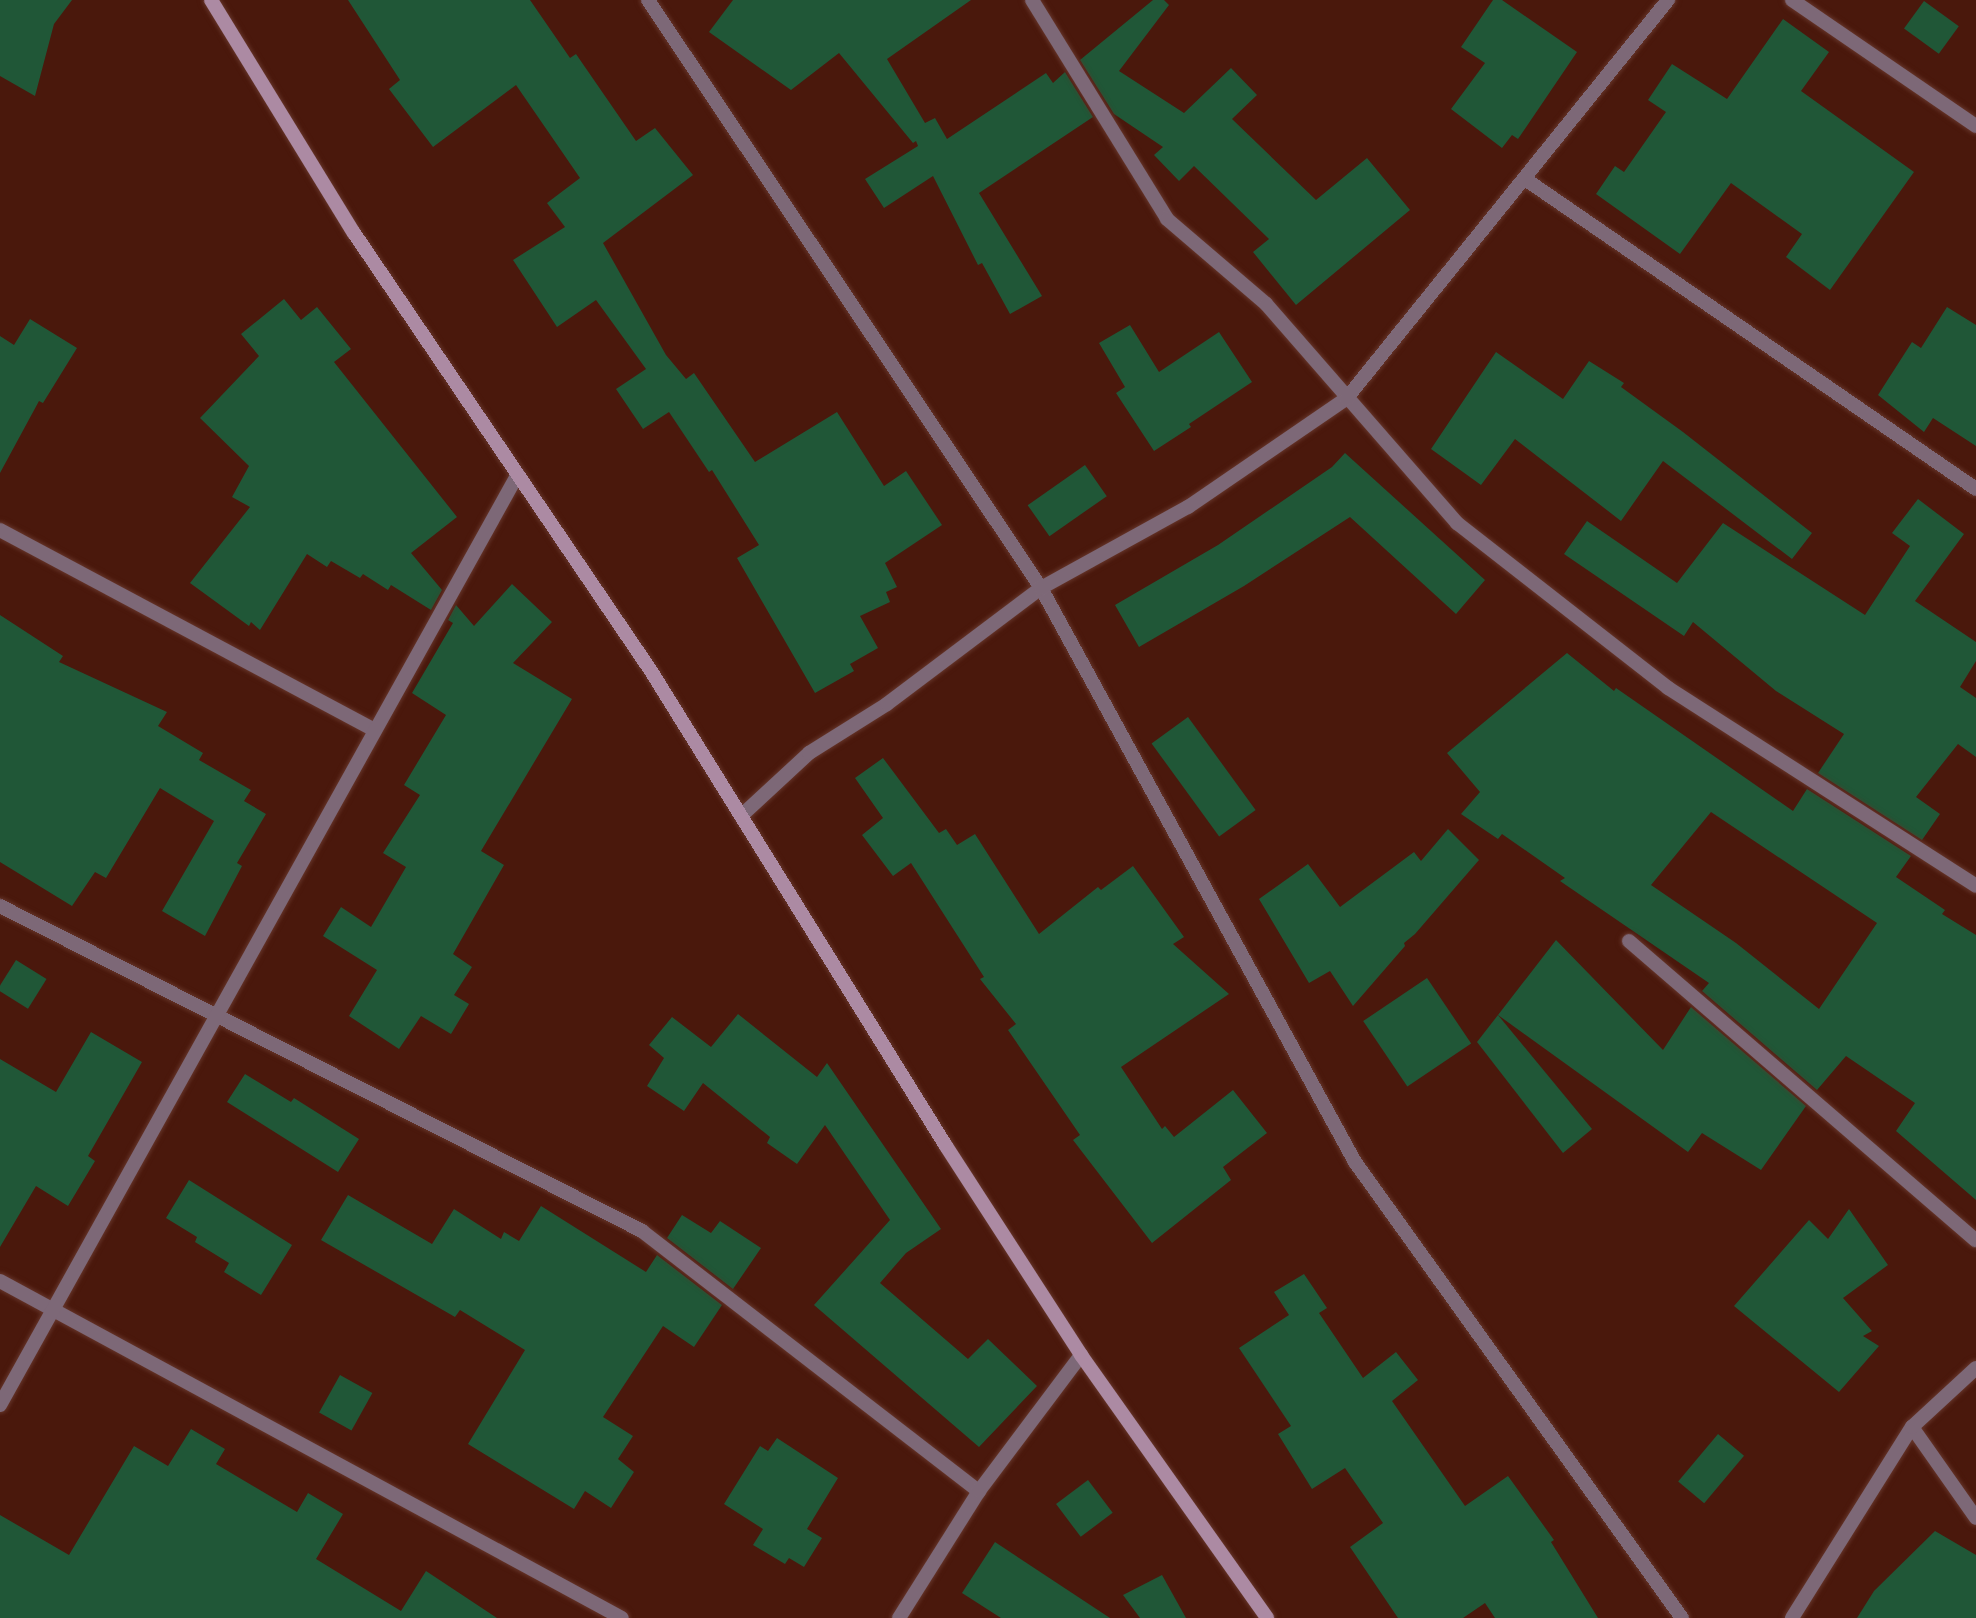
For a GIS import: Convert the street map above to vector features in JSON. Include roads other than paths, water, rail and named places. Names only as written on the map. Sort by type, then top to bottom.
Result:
[{"type":"main road","points":[[211,0],[354,233],[651,671],[953,1158],[1081,1354],[1267,1618]]},
{"type":"street","points":[[648,0],[1041,588],[1355,1162],[1682,1618]]},
{"type":"street","points":[[1032,0],[1167,219],[1266,304],[1346,400],[1457,523],[1668,688],[1976,886]]},
{"type":"street","points":[[741,816],[810,752],[887,704],[1041,588],[1188,507],[1346,400],[1668,0]]},
{"type":"street","points":[[1791,0],[1976,126]]},
{"type":"street","points":[[1525,179],[1976,489]]},
{"type":"street","points":[[0,1405],[518,474]]},
{"type":"street","points":[[0,530],[376,730]]},
{"type":"street","points":[[0,906],[642,1231],[979,1491]]},
{"type":"street","points":[[1629,941],[1976,1240]]},
{"type":"street","points":[[0,1281],[622,1618]]},
{"type":"street","points":[[899,1618],[979,1491],[1081,1354]]},
{"type":"street","points":[[1792,1618],[1912,1427],[1976,1368]]},
{"type":"street","points":[[1912,1427],[1976,1518]]}]
